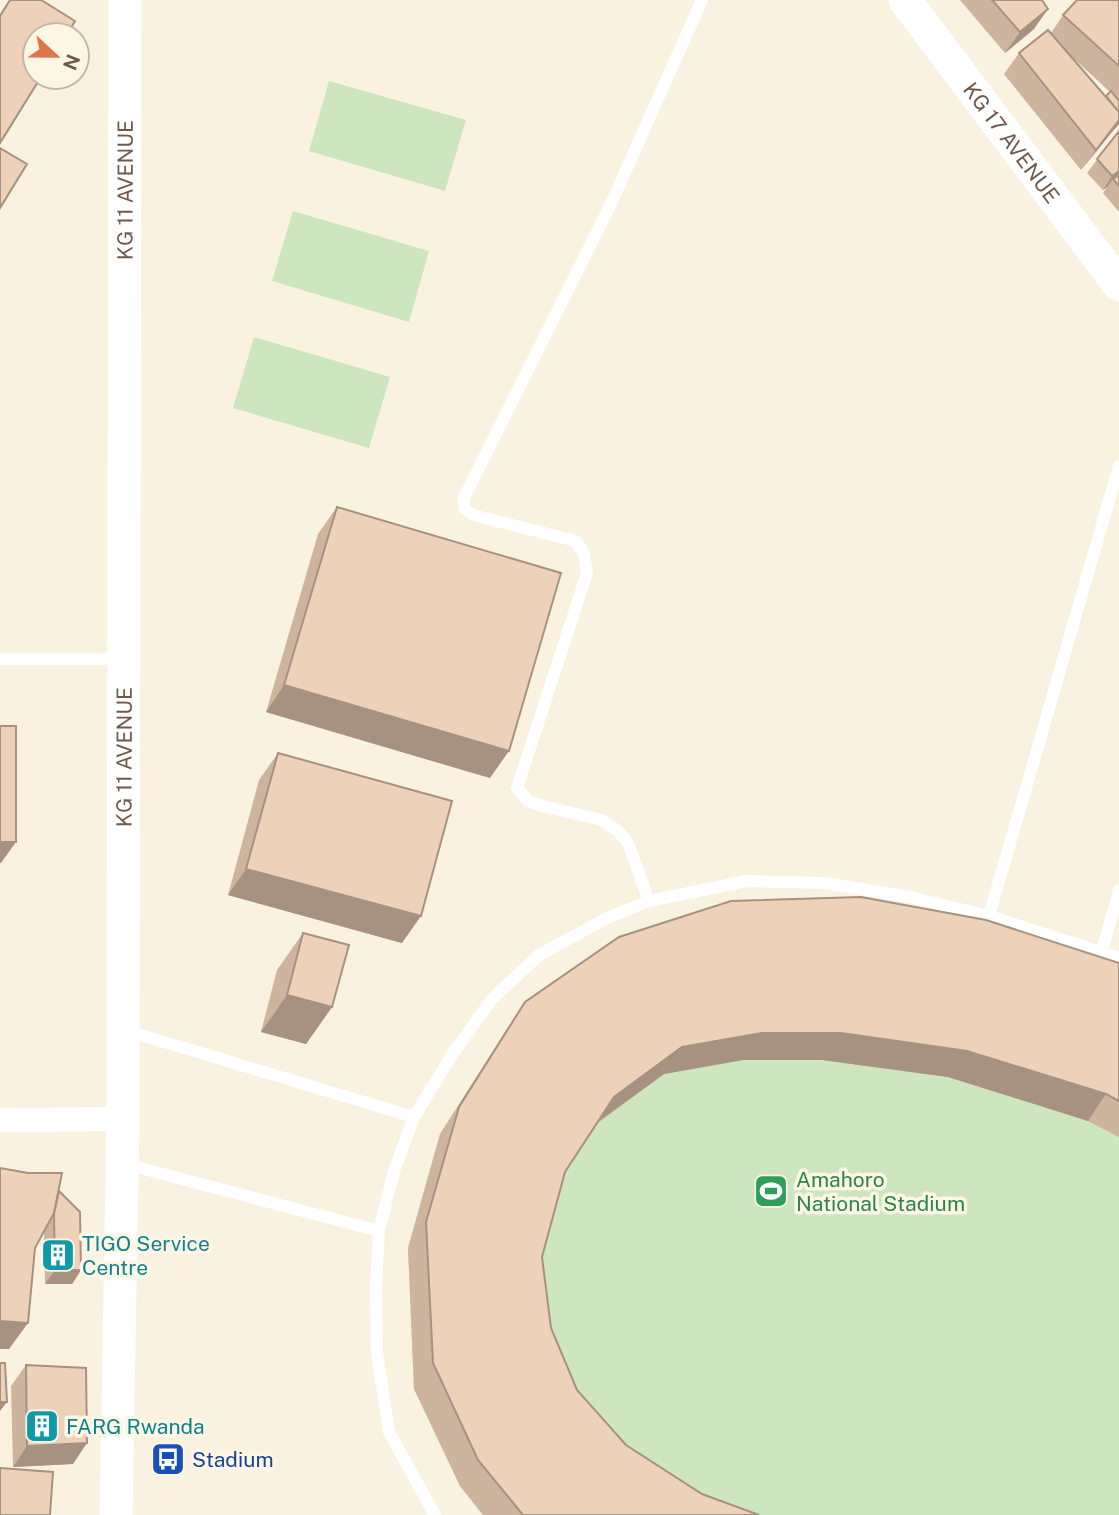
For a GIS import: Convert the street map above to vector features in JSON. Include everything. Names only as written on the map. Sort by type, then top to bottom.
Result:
[{"type":"main road","name":"KG 11 AVENUE","points":[[116,1515],[123,1119],[125,0]]},
{"type":"main road","name":"KG 17 AVENUE","points":[[905,0],[1119,285]]},
{"type":"street","points":[[0,1120],[123,1119]]},
{"type":"lane","points":[[649,901],[628,843],[618,831],[603,820],[528,801],[517,788],[587,573],[584,554],[576,541],[472,515],[464,508],[464,498],[610,206],[702,0]]},
{"type":"lane","points":[[989,916],[1119,466]]},
{"type":"lane","points":[[0,659],[122,659]]},
{"type":"lane","points":[[435,1515],[389,1432],[377,1353],[379,1231],[394,1171],[414,1117],[452,1055],[492,999],[539,955],[607,918],[649,901],[747,881],[825,883],[910,897],[989,916],[1119,958]]},
{"type":"lane","points":[[1102,951],[1119,890]]},
{"type":"lane","points":[[123,1030],[414,1117]]},
{"type":"lane","points":[[121,1163],[379,1231]]},
{"type":"green space","points":[[329,81],[466,120],[445,191],[309,151]]},
{"type":"green space","points":[[293,211],[429,251],[409,322],[272,281]]},
{"type":"green space","points":[[254,337],[390,377],[369,448],[233,408]]},
{"type":"green space","name":"Amahoro National Stadium","points":[[1119,996],[1119,1515],[483,1515],[460,1486],[414,1389],[408,1248],[440,1134],[507,1029]]},
{"type":"building","points":[[10,0],[41,0],[75,21],[21,21],[21,91],[32,91],[0,143],[0,16]]},
{"type":"building","points":[[992,0],[1042,0],[1048,9],[1020,32]]},
{"type":"building","points":[[1077,0],[1119,0],[1119,66],[1063,15]]},
{"type":"building","points":[[1048,30],[1119,112],[1119,120],[1096,150],[1019,53]]},
{"type":"building","points":[[1111,91],[1119,101],[1119,112],[1106,96]]},
{"type":"building","points":[[1119,131],[1119,171],[1112,176],[1097,159]]},
{"type":"building","points":[[0,148],[27,164],[0,208]]},
{"type":"building","points":[[1119,175],[1119,186],[1113,179]]},
{"type":"building","points":[[337,507],[561,573],[509,751],[284,685]]},
{"type":"building","points":[[0,726],[16,726],[16,842],[0,842]]},
{"type":"building","points":[[278,753],[452,801],[421,916],[246,869]]},
{"type":"building","points":[[861,897],[986,920],[1119,963],[1119,1101],[1106,1094],[967,1051],[841,1033],[762,1033],[682,1047],[614,1097],[565,1172],[542,1257],[551,1328],[577,1390],[626,1445],[702,1494],[759,1515],[523,1515],[478,1460],[433,1363],[426,1222],[459,1107],[525,1002],[619,937],[731,901]]},
{"type":"building","points":[[303,933],[349,945],[332,1007],[287,995]]},
{"type":"building","points":[[0,1168],[28,1173],[62,1173],[54,1213],[35,1248],[28,1323],[0,1321]]},
{"type":"building","points":[[59,1191],[80,1212],[81,1270],[55,1270],[54,1214]]},
{"type":"building","points":[[0,1363],[5,1363],[7,1402],[0,1402]]},
{"type":"building","points":[[26,1365],[86,1368],[87,1443],[27,1446]]},
{"type":"building","points":[[0,1468],[53,1472],[50,1515],[0,1515]]},
{"type":"place","name":"Amahoro National Stadium","points":[[771,1191]]},
{"type":"place","name":"TIGO Service Centre","points":[[58,1255]]},
{"type":"place","name":"FARG Rwanda","points":[[42,1426]]},
{"type":"place","name":"Stadium","points":[[168,1459]]}]
